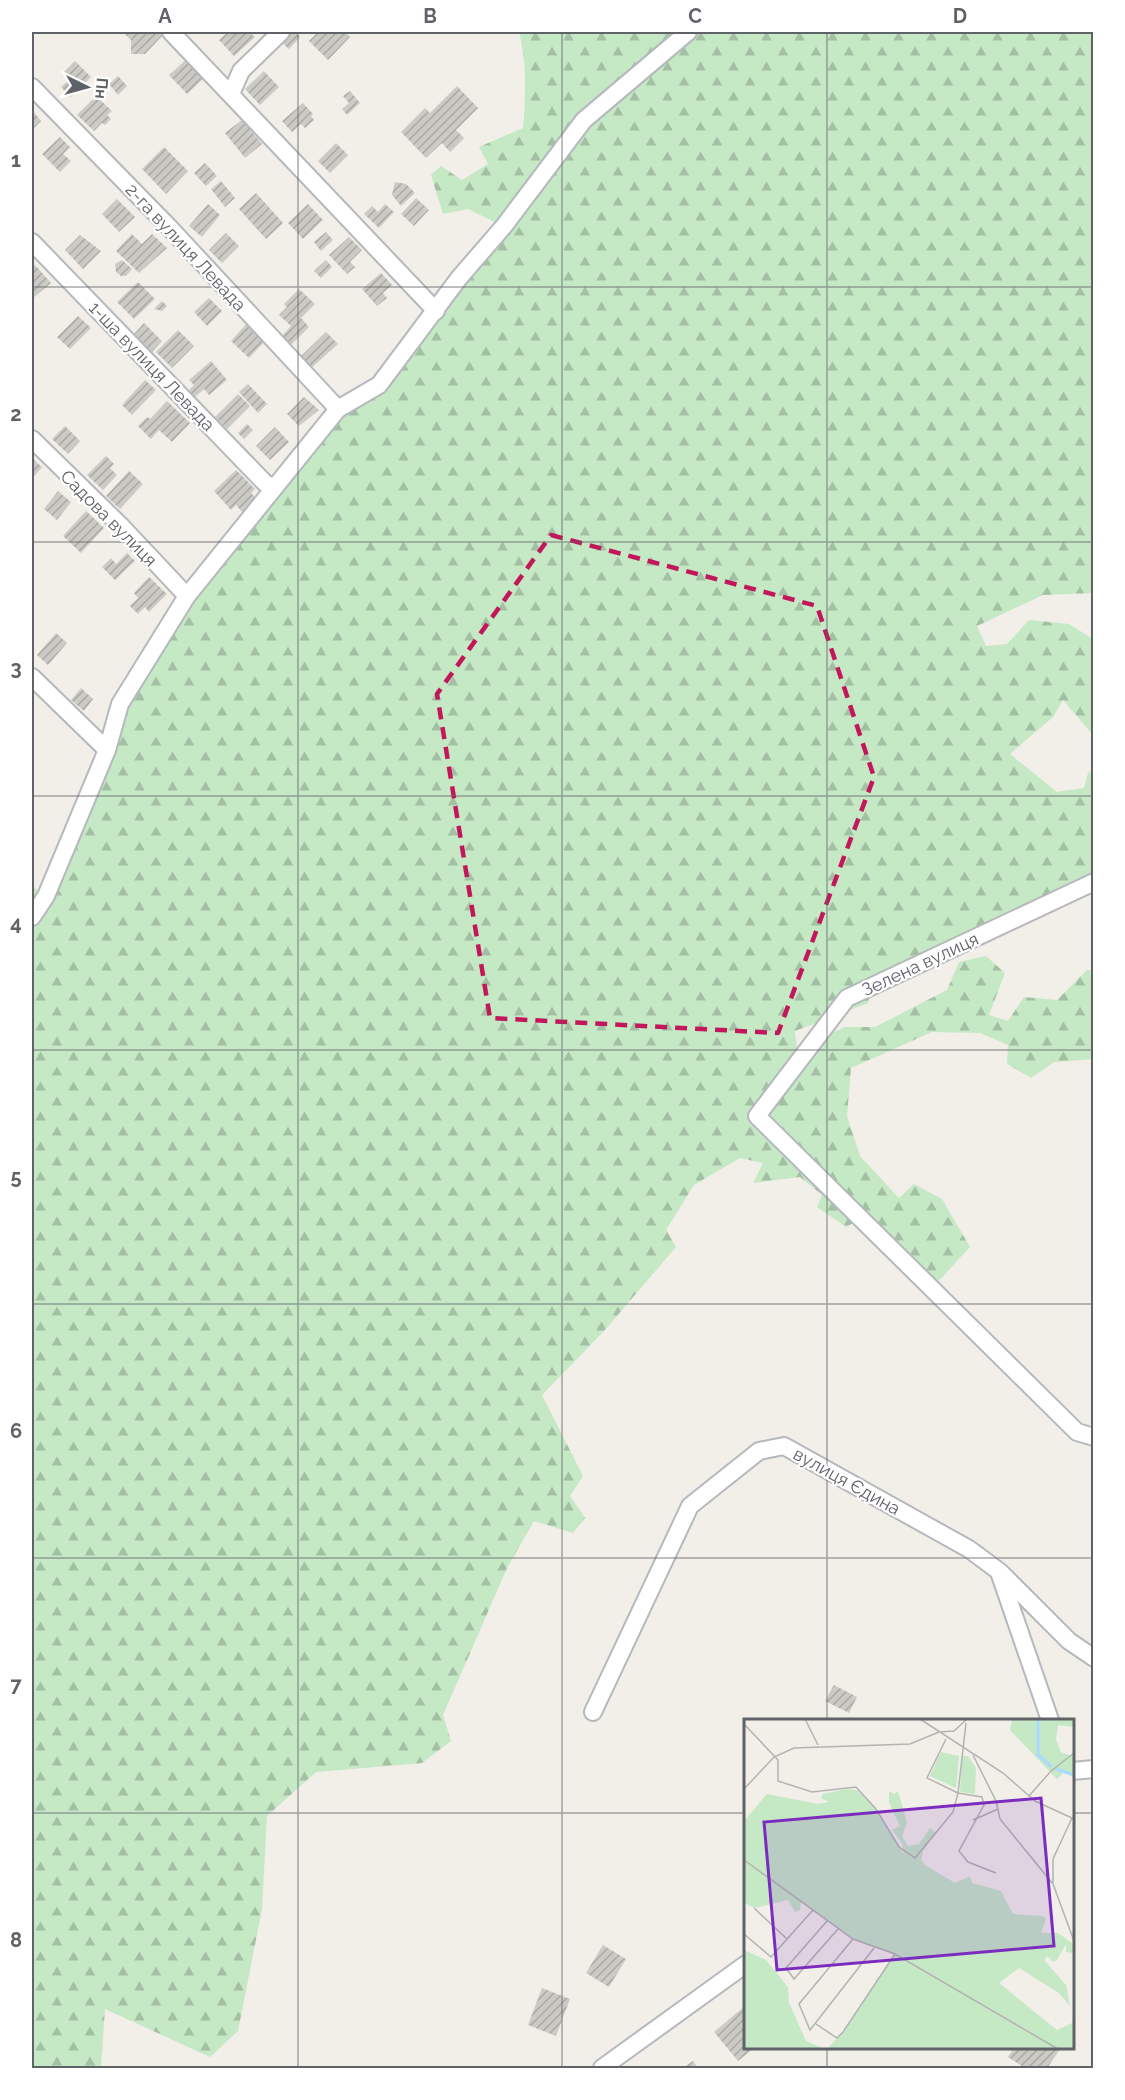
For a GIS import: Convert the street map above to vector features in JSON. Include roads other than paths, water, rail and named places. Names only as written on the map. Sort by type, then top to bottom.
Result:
[{"type":"street","points":[[171,32],[436,311]]},
{"type":"street","points":[[231,94],[241,71],[281,32]]},
{"type":"street","points":[[32,916],[46,896],[107,750],[120,704],[187,597],[338,409],[379,385],[459,278],[504,226],[584,120],[688,32]]},
{"type":"street","name":"2-га вулиця Левада","points":[[32,87],[168,226],[338,409]]},
{"type":"street","name":"1-ша вулиця Левада","points":[[32,242],[265,483],[274,488]]},
{"type":"street","name":"Садова вулиця","points":[[32,439],[122,527],[187,597]]},
{"type":"street","points":[[32,677],[107,750]]},
{"type":"street","name":"Зелена вулиця","points":[[1094,882],[847,998],[757,1116],[1077,1432],[1094,1437]]},
{"type":"street","points":[[32,886],[46,896]]},
{"type":"street","name":"вулиця Єдина","points":[[593,1712],[690,1506],[759,1451],[784,1446],[969,1549],[999,1571],[1069,1641],[1094,1658]]},
{"type":"street","points":[[999,1571],[1050,1719]]},
{"type":"street","points":[[1074,1771],[1094,1769]]},
{"type":"street","points":[[602,2068],[744,1965]]}]
